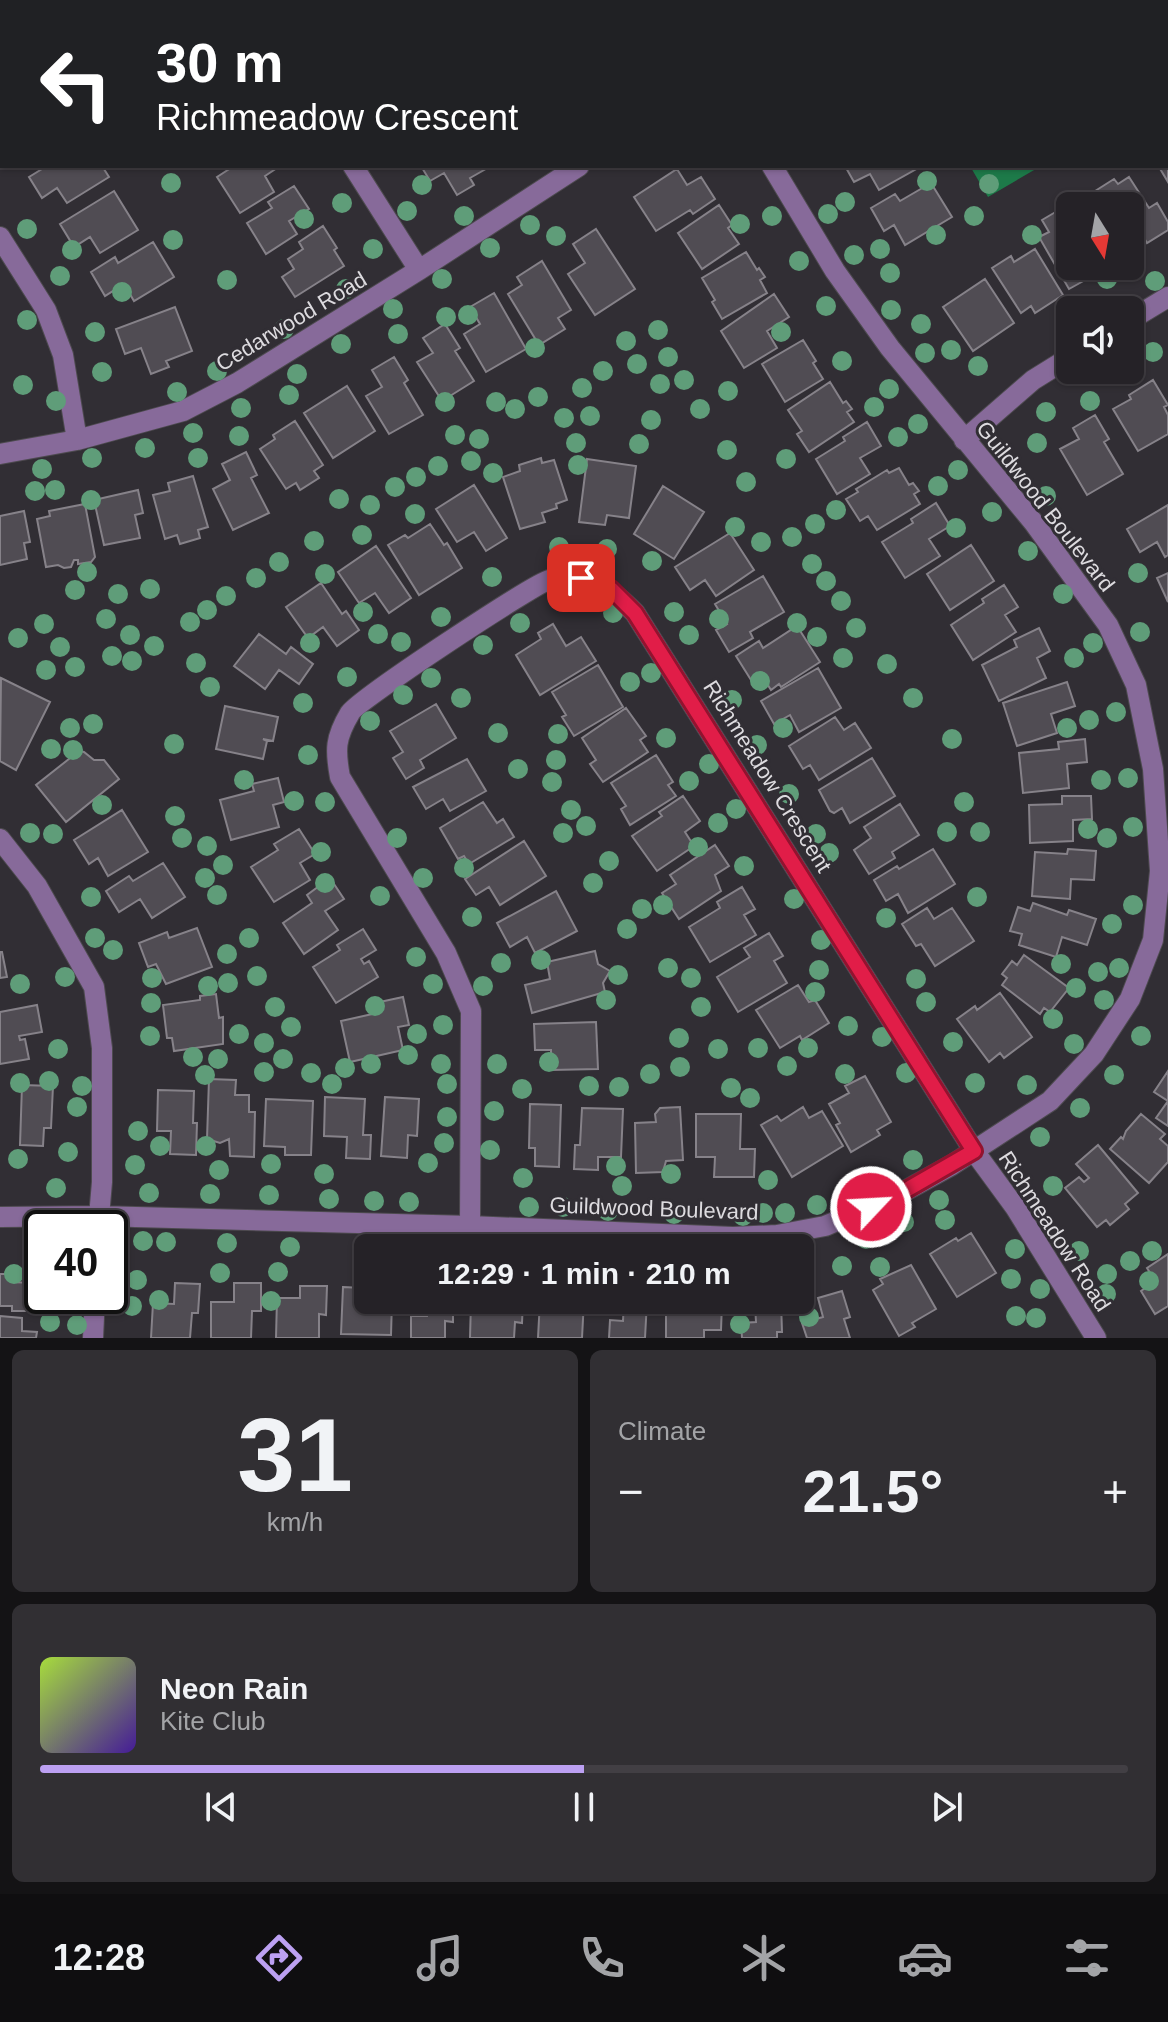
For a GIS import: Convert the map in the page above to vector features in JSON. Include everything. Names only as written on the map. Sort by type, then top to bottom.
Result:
[{"type":"street","points":[[354,168],[419,270]]},
{"type":"street","name":"Cedarwood Road","points":[[0,454],[77,440],[183,411],[237,383],[576,168]]},
{"type":"street","name":"Guildwood Boulevard","points":[[128,1222],[470,1226],[733,1237],[777,1235],[825,1226],[894,1197],[974,1151],[1050,1101],[1101,1043],[1130,999],[1153,940],[1160,871],[1153,769],[1136,685],[1108,625],[1034,523],[890,348],[835,271],[773,168]]},
{"type":"street","points":[[0,237],[46,310],[63,355],[77,440]]},
{"type":"street","points":[[1144,312],[1168,297]]},
{"type":"street","points":[[964,440],[1033,380],[1056,366]]},
{"type":"street","name":"Richmeadow Crescent","points":[[470,1226],[471,1011],[446,953],[340,777],[335,748],[351,710],[383,685],[546,580],[581,578],[611,589],[635,613],[974,1151]]},
{"type":"street","points":[[0,839],[37,886],[94,987],[102,1048],[99,1210]]},
{"type":"street","name":"Richmeadow Road","points":[[974,1151],[1015,1207],[1096,1338]]},
{"type":"street","name":"Guildwood Boulevard","points":[[0,1217],[24,1218]]},
{"type":"street","points":[[93,1338],[94,1314]]},
{"type":"green space","points":[[971,168],[1038,168],[988,197]]},
{"type":"building","points":[[44,168],[103,168],[109,177],[67,203],[57,188],[42,198],[29,177]]},
{"type":"building","points":[[231,168],[277,168],[265,176],[274,192],[240,213],[217,177]]},
{"type":"building","points":[[422,168],[488,168],[470,178],[474,185],[457,195],[444,173],[430,181]]},
{"type":"building","points":[[846,168],[918,168],[879,190],[870,174],[854,182]]},
{"type":"building","points":[[1160,168],[1168,168],[1168,182]]},
{"type":"building","points":[[677,169],[687,185],[701,177],[715,199],[693,214],[690,210],[656,231],[634,197]]},
{"type":"building","points":[[1129,177],[1139,192],[1094,192],[1114,179],[1118,184]]},
{"type":"building","points":[[931,183],[952,217],[905,245],[894,225],[884,231],[871,208],[895,194],[900,201]]},
{"type":"building","points":[[294,186],[309,209],[289,221],[297,234],[266,254],[247,223],[272,208],[268,202]]},
{"type":"building","points":[[114,191],[138,230],[100,253],[90,237],[74,247],[60,224]]},
{"type":"building","points":[[1144,200],[1149,208],[1157,203],[1168,222],[1168,230],[1147,243],[1144,238]]},
{"type":"building","points":[[719,205],[732,225],[728,228],[739,244],[702,269],[678,233]]},
{"type":"building","points":[[1056,212],[1056,266],[1039,237],[1049,232],[1042,220]]},
{"type":"building","points":[[323,226],[344,266],[295,297],[282,277],[294,269],[288,259],[303,249],[299,242]]},
{"type":"building","points":[[596,229],[635,289],[595,315],[568,274],[585,263],[573,244]]},
{"type":"building","points":[[153,242],[174,277],[134,301],[124,284],[105,296],[91,272],[115,257],[118,263]]},
{"type":"building","points":[[1035,249],[1063,295],[1056,296],[1056,300],[1035,313],[1031,306],[1021,313],[992,268],[1011,256],[1014,262]]},
{"type":"building","points":[[746,252],[765,277],[760,280],[767,293],[722,319],[702,278]]},
{"type":"building","points":[[542,261],[571,310],[558,318],[565,329],[539,345],[508,294],[522,285],[517,277]]},
{"type":"building","points":[[985,279],[1014,323],[973,351],[943,307]]},
{"type":"building","points":[[1064,280],[1085,280],[1069,289]]},
{"type":"building","points":[[494,293],[526,349],[486,372],[464,334],[480,324],[470,307]]},
{"type":"building","points":[[774,294],[789,317],[767,331],[777,348],[744,368],[721,331]]},
{"type":"building","points":[[175,307],[192,351],[166,361],[169,367],[151,374],[141,348],[125,354],[116,329]]},
{"type":"building","points":[[445,324],[460,348],[455,351],[474,381],[442,401],[417,362],[433,353],[423,338]]},
{"type":"building","points":[[803,340],[823,379],[785,402],[762,364]]},
{"type":"building","points":[[394,357],[408,380],[404,383],[423,415],[389,434],[366,396],[382,387],[372,370]]},
{"type":"building","points":[[1153,380],[1168,405],[1164,407],[1168,415],[1168,434],[1138,451],[1113,409],[1131,399],[1129,395]]},
{"type":"building","points":[[830,382],[843,403],[846,401],[852,409],[847,412],[854,422],[809,452],[797,434],[802,431],[788,410]]},
{"type":"building","points":[[347,386],[375,431],[333,458],[304,413]]},
{"type":"building","points":[[1095,415],[1109,439],[1104,442],[1123,474],[1087,495],[1060,449],[1079,439],[1073,428]]},
{"type":"building","points":[[295,421],[323,465],[314,471],[319,478],[300,490],[296,483],[286,489],[260,449],[275,439],[273,435]]},
{"type":"building","points":[[867,422],[881,446],[860,458],[870,474],[837,494],[816,459],[845,441],[843,437]]},
{"type":"building","points":[[246,452],[257,475],[251,478],[269,513],[233,530],[213,489],[230,480],[222,464]]},
{"type":"building","points":[[541,458],[542,463],[554,460],[567,500],[556,504],[557,508],[542,513],[545,522],[520,529],[503,477],[520,471],[519,465]]},
{"type":"building","points":[[587,459],[636,466],[629,518],[607,515],[605,525],[579,522]]},
{"type":"building","points":[[899,468],[909,485],[913,483],[919,491],[914,494],[920,504],[877,530],[868,516],[860,521],[846,499],[887,470],[889,473]]},
{"type":"building","points":[[193,476],[208,527],[198,530],[200,538],[180,544],[177,535],[165,539],[153,495],[170,491],[168,483]]},
{"type":"building","points":[[474,485],[507,538],[486,551],[474,532],[457,542],[436,509]]},
{"type":"building","points":[[663,486],[704,512],[674,559],[634,534]]},
{"type":"building","points":[[138,490],[143,513],[135,515],[140,538],[104,545],[94,500]]},
{"type":"building","points":[[936,503],[950,526],[929,539],[940,556],[905,578],[882,542],[913,523],[911,519]]},
{"type":"building","points":[[85,504],[95,557],[91,562],[78,564],[78,560],[74,560],[71,567],[46,567],[37,519],[50,516],[49,511]]},
{"type":"building","points":[[1168,505],[1168,555],[1165,557],[1157,542],[1140,552],[1127,529]]},
{"type":"building","points":[[24,511],[30,542],[24,543],[27,559],[0,565],[0,516]]},
{"type":"building","points":[[430,524],[444,545],[447,543],[462,568],[419,595],[388,545],[405,535],[408,538]]},
{"type":"building","points":[[730,533],[754,570],[716,596],[705,580],[690,590],[675,567]]},
{"type":"building","points":[[971,545],[994,581],[950,610],[927,574]]},
{"type":"building","points":[[376,546],[411,598],[389,613],[375,593],[359,603],[338,572]]},
{"type":"building","points":[[1168,573],[1168,602],[1157,578]]},
{"type":"building","points":[[763,576],[784,612],[750,632],[753,638],[729,652],[716,630],[727,624],[715,604]]},
{"type":"building","points":[[321,583],[342,614],[346,611],[359,630],[337,646],[323,627],[308,638],[286,607]]},
{"type":"building","points":[[1004,585],[1018,607],[1005,615],[1016,632],[973,660],[951,625]]},
{"type":"building","points":[[553,624],[566,646],[581,637],[596,661],[540,695],[516,655],[541,639],[538,633]]},
{"type":"building","points":[[797,626],[820,662],[771,690],[761,674],[751,680],[736,656],[759,641],[763,648]]},
{"type":"building","points":[[1039,628],[1050,651],[1037,658],[1046,678],[999,701],[982,665],[1017,647],[1014,640]]},
{"type":"building","points":[[259,634],[286,654],[291,647],[313,664],[299,684],[279,670],[265,689],[234,666]]},
{"type":"building","points":[[598,665],[623,707],[574,736],[552,692]]},
{"type":"building","points":[[818,668],[841,708],[799,732],[790,715],[774,724],[761,701]]},
{"type":"building","points":[[1,678],[50,702],[16,770],[0,761]]},
{"type":"building","points":[[1067,682],[1075,706],[1051,714],[1057,733],[1017,746],[1003,703]]},
{"type":"building","points":[[436,704],[456,738],[420,760],[424,768],[406,779],[393,758],[403,752],[390,731]]},
{"type":"building","points":[[225,706],[278,717],[273,741],[263,739],[267,741],[263,759],[216,749]]},
{"type":"building","points":[[626,708],[646,736],[640,740],[648,752],[603,782],[590,764],[596,760],[582,738]]},
{"type":"building","points":[[835,717],[844,730],[855,723],[871,748],[819,780],[810,765],[803,769],[789,746]]},
{"type":"building","points":[[1085,739],[1087,762],[1067,764],[1069,788],[1023,793],[1019,753],[1059,749],[1058,742]]},
{"type":"building","points":[[79,751],[94,760],[104,760],[119,779],[66,822],[36,785]]},
{"type":"building","points":[[656,755],[673,782],[668,785],[676,796],[630,825],[621,809],[626,806],[611,783]]},
{"type":"building","points":[[872,758],[895,796],[850,823],[842,808],[834,813],[830,811],[819,790]]},
{"type":"building","points":[[467,759],[486,791],[450,811],[443,799],[426,809],[413,787]]},
{"type":"building","points":[[278,778],[284,802],[273,805],[279,827],[231,840],[220,800],[254,791],[252,784]]},
{"type":"building","points":[[683,796],[700,821],[685,832],[694,846],[657,871],[632,836],[662,816],[659,812]]},
{"type":"building","points":[[1062,796],[1091,796],[1092,819],[1073,820],[1073,841],[1030,843],[1029,805],[1062,804]]},
{"type":"building","points":[[483,802],[497,823],[503,819],[514,837],[469,864],[464,856],[458,859],[440,828]]},
{"type":"building","points":[[900,804],[919,835],[892,852],[895,858],[869,874],[854,850],[871,838],[864,827]]},
{"type":"building","points":[[122,810],[148,852],[108,876],[98,858],[89,864],[74,840]]},
{"type":"building","points":[[299,829],[315,854],[300,863],[310,880],[274,902],[251,867],[278,850],[274,844]]},
{"type":"building","points":[[524,841],[546,876],[500,905],[489,887],[476,895],[465,879]]},
{"type":"building","points":[[715,845],[729,866],[715,875],[721,891],[679,919],[662,893],[676,884],[670,875]]},
{"type":"building","points":[[933,849],[955,884],[908,913],[898,894],[886,901],[874,880]]},
{"type":"building","points":[[1068,849],[1096,851],[1094,880],[1071,879],[1070,899],[1032,896],[1035,852],[1067,854]]},
{"type":"building","points":[[163,863],[185,897],[152,918],[140,899],[119,912],[106,891],[129,876],[133,881]]},
{"type":"building","points":[[330,878],[344,899],[325,911],[338,930],[304,954],[283,923],[312,903],[307,895]]},
{"type":"building","points":[[742,887],[755,909],[744,915],[756,935],[710,962],[689,927],[720,908],[717,902]]},
{"type":"building","points":[[556,891],[577,931],[535,953],[527,937],[510,947],[497,923]]},
{"type":"building","points":[[1033,903],[1067,915],[1069,910],[1096,919],[1087,945],[1062,937],[1056,957],[1019,945],[1022,934],[1010,931],[1018,907],[1030,911]]},
{"type":"building","points":[[927,908],[934,919],[952,908],[974,941],[935,966],[921,944],[916,946],[902,924]]},
{"type":"building","points":[[197,928],[212,967],[166,984],[156,964],[148,967],[139,943],[167,932],[169,938]]},
{"type":"building","points":[[363,929],[376,950],[361,959],[364,964],[369,961],[378,977],[336,1003],[313,967],[340,950],[337,945]]},
{"type":"building","points":[[769,933],[783,956],[774,961],[787,983],[738,1012],[717,977],[750,957],[744,948]]},
{"type":"building","points":[[595,951],[598,964],[610,971],[603,983],[605,992],[532,1013],[525,985],[550,979],[547,962]]},
{"type":"building","points":[[0,952],[7,977],[0,978]]},
{"type":"building","points":[[1024,955],[1069,988],[1050,1012],[1044,1008],[1040,1014],[1002,985],[1007,978],[1002,974],[1012,961],[1017,965]]},
{"type":"building","points":[[798,985],[809,1002],[815,1000],[829,1023],[802,1040],[800,1036],[780,1048],[756,1010]]},
{"type":"building","points":[[1000,993],[1032,1037],[1004,1058],[1000,1053],[989,1062],[957,1019],[975,1006],[977,1010]]},
{"type":"building","points":[[216,994],[219,1018],[223,1017],[223,1044],[174,1051],[172,1038],[167,1038],[163,1005],[200,1000],[200,996]]},
{"type":"building","points":[[403,997],[409,1025],[398,1027],[403,1050],[350,1062],[341,1021],[377,1013],[375,1003]]},
{"type":"building","points":[[37,1005],[42,1032],[19,1036],[20,1040],[25,1039],[29,1059],[0,1064],[0,1012]]},
{"type":"building","points":[[596,1022],[598,1069],[551,1070],[551,1050],[535,1050],[534,1024]]},
{"type":"building","points":[[1168,1071],[1168,1101],[1154,1092]]},
{"type":"building","points":[[865,1076],[891,1122],[877,1130],[880,1135],[851,1152],[829,1104],[849,1093],[845,1086]]},
{"type":"building","points":[[209,1079],[236,1080],[235,1095],[249,1095],[249,1112],[255,1112],[254,1157],[230,1156],[229,1139],[220,1143],[207,1139]]},
{"type":"building","points":[[22,1085],[53,1086],[51,1128],[44,1128],[43,1146],[20,1145]]},
{"type":"building","points":[[158,1090],[194,1091],[196,1155],[170,1154],[171,1131],[157,1131]]},
{"type":"building","points":[[325,1097],[365,1099],[363,1135],[371,1135],[370,1159],[346,1158],[347,1137],[324,1136]]},
{"type":"building","points":[[385,1097],[419,1099],[417,1136],[408,1135],[407,1158],[381,1156]]},
{"type":"building","points":[[266,1099],[313,1101],[311,1155],[285,1155],[285,1147],[264,1146]]},
{"type":"building","points":[[1168,1101],[1168,1126],[1156,1118]]},
{"type":"building","points":[[530,1104],[561,1105],[559,1167],[535,1166],[535,1148],[529,1148]]},
{"type":"building","points":[[680,1107],[683,1160],[666,1161],[663,1172],[636,1173],[635,1123],[656,1122],[655,1114],[660,1108]]},
{"type":"building","points":[[803,1107],[809,1118],[822,1111],[843,1146],[792,1177],[761,1125],[777,1116],[781,1121]]},
{"type":"building","points":[[582,1108],[623,1109],[621,1157],[598,1157],[598,1170],[574,1169],[575,1145],[580,1145]]},
{"type":"building","points":[[696,1114],[741,1114],[740,1149],[755,1149],[754,1177],[714,1177],[715,1157],[696,1157]]},
{"type":"building","points":[[1141,1114],[1165,1134],[1160,1139],[1168,1146],[1168,1162],[1149,1183],[1110,1149],[1121,1137],[1123,1139]]},
{"type":"building","points":[[1098,1145],[1138,1193],[1125,1204],[1129,1209],[1110,1225],[1106,1220],[1097,1227],[1065,1188],[1079,1177],[1084,1182],[1089,1178],[1076,1164]]},
{"type":"building","points":[[971,1233],[996,1273],[957,1297],[930,1254]]},
{"type":"building","points":[[1168,1254],[1168,1306],[1155,1314],[1141,1291],[1155,1281],[1147,1268]]},
{"type":"building","points":[[911,1265],[936,1309],[912,1323],[915,1327],[899,1336],[873,1290],[883,1284],[880,1279]]},
{"type":"building","points":[[0,1274],[11,1274],[11,1282],[24,1283],[24,1311],[12,1311],[12,1306],[0,1306]]},
{"type":"building","points":[[175,1283],[200,1284],[198,1313],[192,1313],[190,1338],[151,1338],[153,1303],[174,1304]]},
{"type":"building","points":[[234,1283],[261,1283],[261,1311],[252,1311],[251,1338],[211,1338],[211,1302],[234,1302]]},
{"type":"building","points":[[300,1286],[327,1286],[326,1315],[319,1314],[319,1338],[276,1338],[277,1298],[300,1298]]},
{"type":"building","points":[[343,1287],[354,1288],[354,1314],[392,1314],[391,1335],[341,1334]]},
{"type":"building","points":[[842,1291],[850,1317],[844,1319],[850,1338],[807,1338],[802,1323],[823,1317],[818,1298]]},
{"type":"building","points":[[453,1314],[453,1322],[445,1321],[445,1338],[411,1338],[411,1316]]},
{"type":"building","points":[[471,1314],[522,1314],[522,1323],[515,1322],[514,1338],[470,1338]]},
{"type":"building","points":[[539,1314],[583,1314],[582,1338],[538,1338]]},
{"type":"building","points":[[623,1314],[646,1314],[645,1338],[609,1338],[610,1320],[623,1321]]},
{"type":"building","points":[[666,1314],[722,1314],[721,1330],[704,1330],[704,1338],[666,1338]]},
{"type":"building","points":[[756,1314],[781,1314],[782,1332],[777,1332],[777,1338],[742,1338],[741,1323],[756,1322]]},
{"type":"building","points":[[0,1316],[22,1318],[22,1331],[37,1332],[36,1338],[0,1338]]},
{"type":"route","points":[[581,578],[611,589],[635,613],[974,1151],[871,1207]]}]
